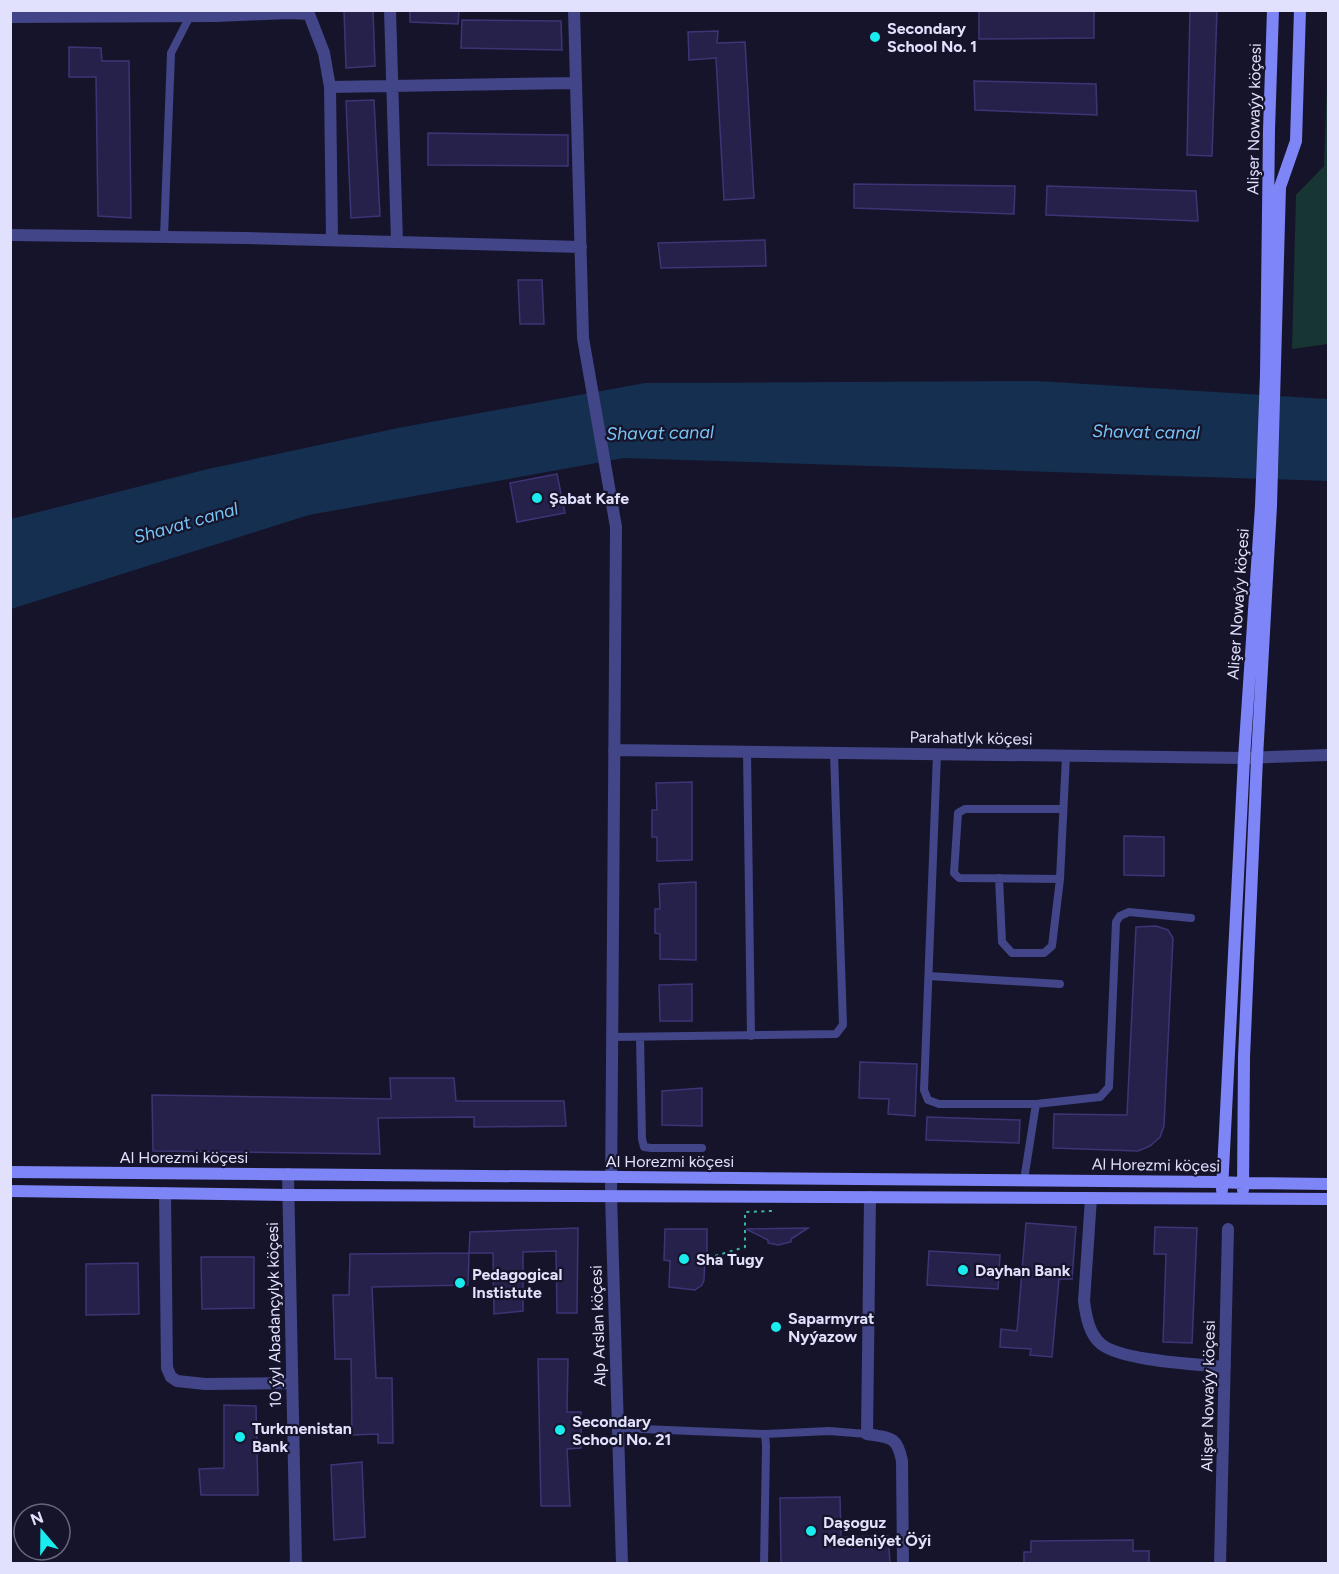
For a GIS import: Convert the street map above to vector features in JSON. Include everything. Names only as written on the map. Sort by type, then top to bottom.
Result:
[{"type":"street","points":[[390,10],[397,242]]},
{"type":"street","name":"Alp Arslan köçesi","points":[[574,10],[583,338],[616,527],[611,1195],[622,1563]]},
{"type":"street","name":"Alişer Nowaýy köçesi","points":[[1270,375],[1269,130],[1273,10]]},
{"type":"street","name":"Alişer Nowaýy köçesi","points":[[1221,1198],[1266,506],[1280,187],[1296,141],[1300,10]]},
{"type":"street","points":[[10,17],[190,16],[308,12],[324,52],[330,87],[332,240]]},
{"type":"street","points":[[330,87],[576,83]]},
{"type":"street","points":[[10,235],[581,247]]},
{"type":"street","name":"Parahatlyk köçesi","points":[[614,750],[1250,758],[1329,755]]},
{"type":"street","name":"Alişer Nowaýy köçesi","points":[[1244,1199],[1244,1057],[1250,758]]},
{"type":"street","name":"Al Horezmi köçesi","points":[[10,1172],[1329,1184]]},
{"type":"street","name":"10 ýyl Abadançylyk köçesi","points":[[288,1174],[296,1563]]},
{"type":"street","name":"Al Horezmi köçesi","points":[[10,1191],[288,1195],[1329,1199]]},
{"type":"street","points":[[165,1193],[167,1368],[171,1377],[177,1381],[205,1384],[292,1383]]},
{"type":"street","points":[[870,1197],[867,1434],[891,1438],[900,1450],[903,1563]]},
{"type":"street","points":[[1090,1198],[1084,1302],[1085,1315],[1093,1334],[1100,1343],[1111,1350],[1136,1357],[1225,1367]]},
{"type":"street","name":"Alişer Nowaýy köçesi","points":[[1220,1563],[1228,1229]]},
{"type":"lane","points":[[164,237],[171,53],[190,16]]},
{"type":"lane","points":[[747,752],[751,1036]]},
{"type":"lane","points":[[612,1038],[836,1034],[843,1025],[834,753]]},
{"type":"lane","points":[[937,754],[924,1090],[928,1100],[939,1104],[1036,1104],[1100,1097],[1109,1087],[1116,922],[1120,916],[1129,912],[1191,918]]},
{"type":"lane","points":[[999,878],[1002,942],[1012,953],[1044,953],[1052,946],[1060,879],[1066,756]]},
{"type":"lane","points":[[1060,879],[959,878],[954,873],[958,813],[965,809],[1063,809]]},
{"type":"lane","points":[[928,976],[1060,984]]},
{"type":"lane","points":[[640,1037],[644,1147],[651,1149],[702,1148]]},
{"type":"lane","points":[[1024,1180],[1036,1104]]},
{"type":"lane","points":[[618,1428],[765,1434],[829,1431],[867,1434]]},
{"type":"lane","points":[[764,1563],[765,1434]]},
{"type":"path","points":[[708,1258],[745,1247],[745,1212],[772,1211],[771,1197]]},
{"type":"green space","points":[[1328,53],[1328,344],[1292,349],[1296,195],[1324,166]]},
{"type":"water","name":"Shavat canal","points":[[1037,381],[1328,399],[1328,481],[624,458],[309,515],[11,609],[11,519],[208,469],[398,428],[645,383]]},
{"type":"building","points":[[344,10],[373,10],[375,66],[346,68]]},
{"type":"building","points":[[410,10],[459,10],[458,24],[410,22]]},
{"type":"building","points":[[979,10],[1094,10],[1094,38],[979,39]]},
{"type":"building","points":[[1190,10],[1217,10],[1212,156],[1187,155]]},
{"type":"building","points":[[462,20],[561,21],[562,50],[461,48]]},
{"type":"building","points":[[718,31],[717,43],[745,42],[754,198],[724,200],[716,58],[689,60],[688,32]]},
{"type":"building","points":[[69,47],[101,48],[102,61],[129,61],[131,218],[98,216],[96,77],[69,77]]},
{"type":"building","points":[[974,81],[1096,84],[1097,115],[975,110]]},
{"type":"building","points":[[374,100],[380,216],[351,218],[346,101]]},
{"type":"building","points":[[428,133],[568,135],[568,166],[428,165]]},
{"type":"building","points":[[854,184],[1015,186],[1014,214],[854,208]]},
{"type":"building","points":[[1047,186],[1196,191],[1198,221],[1046,215]]},
{"type":"building","points":[[765,240],[766,266],[661,268],[658,243]]},
{"type":"building","points":[[518,280],[542,280],[544,324],[520,324]]},
{"type":"building","name":"Şabat Kafe","points":[[557,474],[565,513],[517,522],[510,483]]},
{"type":"building","points":[[692,782],[692,860],[657,861],[657,837],[652,837],[652,810],[657,810],[656,783]]},
{"type":"building","points":[[1124,836],[1164,837],[1164,876],[1124,875]]},
{"type":"building","points":[[696,882],[696,960],[660,959],[660,934],[655,933],[655,909],[660,909],[659,884]]},
{"type":"building","points":[[1156,926],[1168,930],[1173,938],[1164,1126],[1160,1137],[1150,1146],[1138,1151],[1053,1148],[1054,1114],[1127,1115],[1136,927]]},
{"type":"building","points":[[692,984],[692,1021],[660,1021],[659,985]]},
{"type":"building","points":[[860,1062],[917,1064],[915,1116],[888,1114],[889,1099],[859,1098]]},
{"type":"building","points":[[390,1078],[454,1078],[456,1101],[564,1101],[566,1126],[474,1127],[474,1117],[378,1118],[380,1154],[153,1151],[152,1095],[391,1099]]},
{"type":"building","points":[[702,1088],[702,1126],[662,1125],[662,1091]]},
{"type":"building","points":[[927,1117],[1020,1120],[1019,1143],[926,1140]]},
{"type":"building","points":[[1026,1223],[1076,1227],[1072,1279],[1059,1279],[1052,1357],[1030,1355],[1031,1349],[1000,1347],[1001,1329],[1017,1331]]},
{"type":"building","points":[[1155,1227],[1197,1228],[1192,1343],[1163,1342],[1166,1254],[1154,1254]]},
{"type":"building","points":[[578,1228],[577,1313],[557,1313],[556,1251],[523,1252],[523,1311],[494,1314],[493,1253],[469,1253],[470,1232]]},
{"type":"building","points":[[808,1228],[791,1239],[791,1242],[778,1245],[768,1243],[768,1240],[746,1229]]},
{"type":"building","name":"Sha Tugy","points":[[665,1229],[707,1229],[704,1280],[702,1285],[695,1290],[669,1287],[670,1261],[664,1260]]},
{"type":"building","name":"Dayhan Bank","points":[[929,1251],[1000,1255],[998,1289],[927,1285]]},
{"type":"building","points":[[469,1253],[468,1285],[372,1287],[376,1378],[392,1378],[393,1443],[378,1443],[378,1434],[352,1435],[351,1359],[335,1359],[333,1295],[349,1295],[350,1254]]},
{"type":"building","points":[[201,1257],[254,1257],[254,1308],[202,1309]]},
{"type":"building","points":[[138,1263],[139,1314],[86,1315],[86,1264]]},
{"type":"building","name":"Secondary School No. 21","points":[[538,1359],[568,1359],[567,1412],[581,1412],[581,1448],[567,1449],[570,1506],[541,1506]]},
{"type":"building","name":"Turkmenistan Bank","points":[[224,1405],[256,1406],[258,1495],[201,1495],[199,1469],[224,1468]]},
{"type":"building","points":[[362,1462],[365,1537],[334,1540],[331,1465]]},
{"type":"building","name":"Daşoguz Medeniýet Öýi","points":[[840,1497],[841,1537],[888,1536],[890,1563],[781,1563],[780,1498]]},
{"type":"building","points":[[1133,1540],[1133,1551],[1149,1551],[1149,1563],[1024,1563],[1024,1552],[1031,1552],[1031,1541]]},
{"type":"place","name":"Secondary School No. 1","points":[[875,37]]},
{"type":"place","name":"Şabat Kafe","points":[[537,498]]},
{"type":"place","name":"Sha Tugy","points":[[684,1259]]},
{"type":"place","name":"Dayhan Bank","points":[[963,1270]]},
{"type":"place","name":"Pedagogical Instistute","points":[[460,1283]]},
{"type":"place","name":"Saparmyrat Nyýazow","points":[[776,1327]]},
{"type":"place","name":"Secondary School No. 21","points":[[560,1430]]},
{"type":"place","name":"Turkmenistan Bank","points":[[240,1437]]},
{"type":"place","name":"Daşoguz Medeniýet Öýi","points":[[811,1531]]}]
